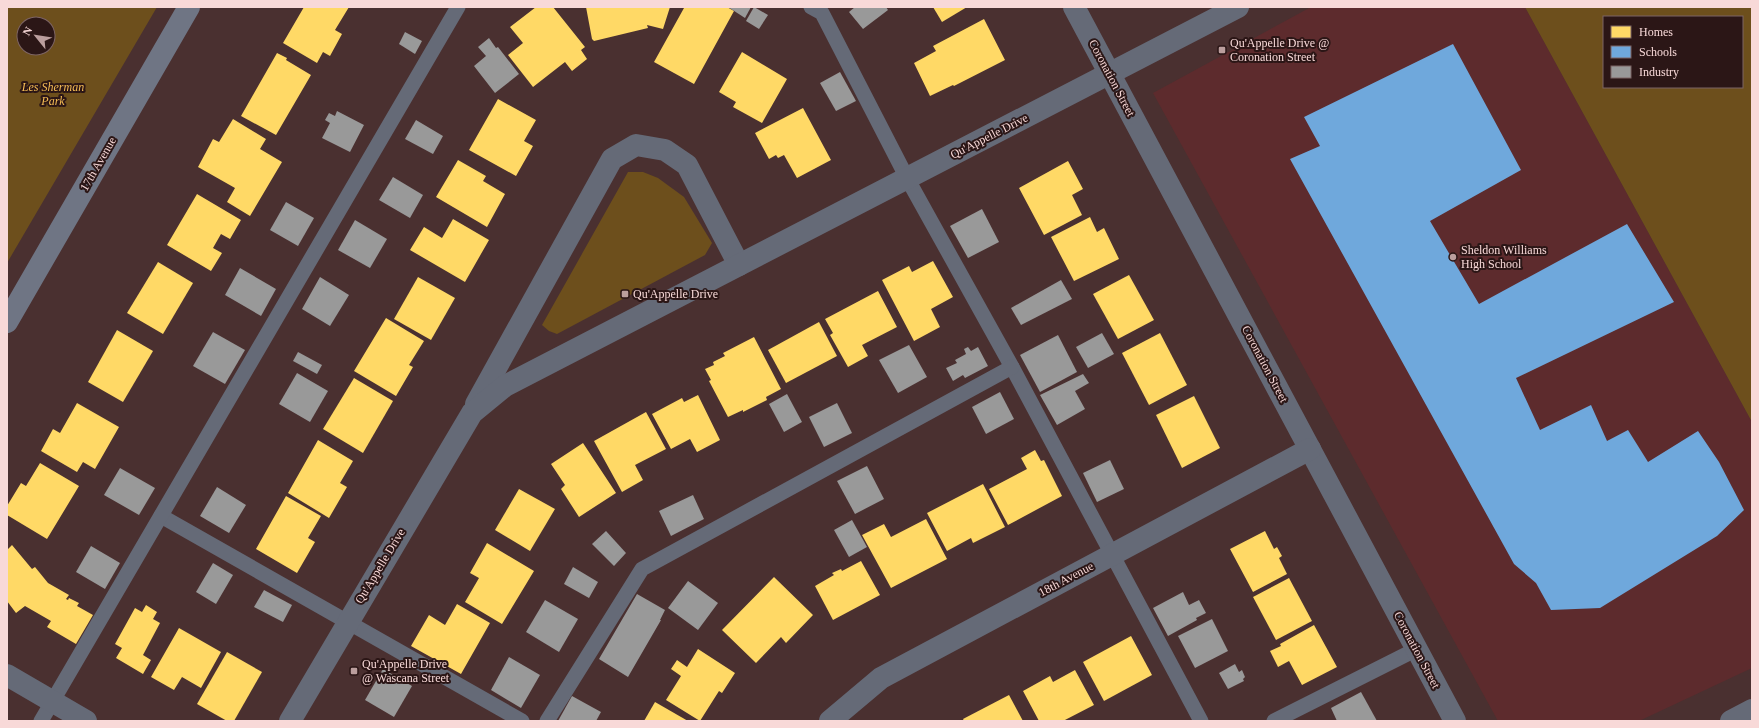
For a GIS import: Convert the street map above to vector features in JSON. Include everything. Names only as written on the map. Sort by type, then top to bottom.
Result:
[{"type":"street","name":"17th Avenue","points":[[7,322],[189,7]]},
{"type":"street","name":"Coronation Street","points":[[1074,7],[1455,721]]},
{"type":"street","name":"Qu'Appelle Drive","points":[[472,412],[505,386],[1238,7]]},
{"type":"street","name":"Qu'Appelle Drive","points":[[290,721],[472,412],[612,159],[636,145],[665,150],[687,165],[739,265]]},
{"type":"street","name":"18th Avenue","points":[[830,721],[881,678],[1310,449]]},
{"type":"street","points":[[7,675],[86,721]]},
{"type":"street","points":[[1731,721],[1752,710]]},
{"type":"lane","points":[[42,721],[458,7]]},
{"type":"lane","points":[[812,7],[822,13],[907,178],[1012,368],[1200,721]]},
{"type":"lane","points":[[547,721],[642,569],[1012,368]]},
{"type":"lane","points":[[161,516],[522,721]]},
{"type":"lane","points":[[1274,721],[1417,649]]},
{"type":"shaded area","name":"Sheldon Williams High School","points":[[1311,7],[1525,7],[1752,422],[1752,668],[1639,721],[1498,721],[1153,93]]},
{"type":"green space","name":"Les Sherman Park","points":[[7,7],[157,7],[7,263]]},
{"type":"green space","points":[[1525,7],[1752,7],[1752,422]]},
{"type":"green space","points":[[628,172],[643,172],[658,178],[684,197],[712,243],[705,255],[557,334],[549,331],[542,325]]},
{"type":"building: Homes","points":[[304,7],[349,7],[335,30],[342,34],[330,56],[323,52],[317,63],[283,43]]},
{"type":"building: Homes","points":[[536,7],[553,7],[585,47],[581,50],[587,59],[572,71],[565,62],[533,87],[508,55],[523,43],[510,27]]},
{"type":"building: Homes","points":[[586,7],[670,7],[663,29],[647,25],[648,28],[594,41],[592,39]]},
{"type":"building: Homes","points":[[681,7],[727,7],[734,11],[694,84],[654,62],[684,8]]},
{"type":"building: Homes","points":[[933,7],[967,7],[942,22]]},
{"type":"building: Homes","points":[[984,19],[1005,60],[954,86],[953,85],[930,96],[914,63],[936,51],[933,46]]},
{"type":"building: Homes","points":[[742,52],[787,79],[762,123],[733,107],[736,102],[719,92]]},
{"type":"building: Homes","points":[[277,53],[287,58],[286,60],[311,75],[276,135],[241,116]]},
{"type":"building: Homes","points":[[498,99],[536,120],[524,141],[533,146],[516,176],[469,150]]},
{"type":"building: Homes","points":[[803,108],[831,160],[797,178],[784,155],[778,158],[776,155],[769,159],[755,133]]},
{"type":"building: Homes","points":[[233,119],[266,139],[260,149],[282,162],[250,216],[227,202],[235,188],[198,167],[213,139],[219,142]]},
{"type":"building: Homes","points":[[458,160],[486,176],[483,181],[505,194],[487,227],[436,197]]},
{"type":"building: Homes","points":[[1068,161],[1083,189],[1072,195],[1082,215],[1044,235],[1019,188]]},
{"type":"building: Homes","points":[[197,194],[241,220],[230,239],[221,234],[213,248],[222,253],[211,271],[167,245]]},
{"type":"building: Homes","points":[[1090,217],[1097,232],[1104,228],[1119,259],[1074,281],[1051,237]]},
{"type":"building: Homes","points":[[453,219],[489,240],[465,282],[410,250],[424,227],[442,238]]},
{"type":"building: Homes","points":[[933,261],[953,297],[931,309],[940,327],[914,341],[882,280],[909,266],[912,272]]},
{"type":"building: Homes","points":[[158,262],[193,283],[163,334],[127,313]]},
{"type":"building: Homes","points":[[1129,275],[1154,320],[1118,339],[1093,294]]},
{"type":"building: Homes","points":[[418,277],[455,298],[431,340],[394,319]]},
{"type":"building: Homes","points":[[878,291],[897,327],[862,345],[868,356],[848,367],[830,335],[833,333],[825,319]]},
{"type":"building: Homes","points":[[386,318],[424,341],[409,365],[413,367],[396,396],[354,371]]},
{"type":"building: Homes","points":[[819,322],[837,356],[786,383],[768,350]]},
{"type":"building: Homes","points":[[117,330],[153,351],[123,402],[88,382]]},
{"type":"building: Homes","points":[[1160,333],[1187,385],[1149,405],[1122,353]]},
{"type":"building: Homes","points":[[754,337],[781,389],[766,397],[767,400],[743,412],[743,410],[728,417],[709,381],[711,380],[705,369],[714,365],[713,362],[725,356],[723,353]]},
{"type":"building: Homes","points":[[354,378],[393,401],[363,453],[323,429]]},
{"type":"building: Homes","points":[[698,395],[720,440],[697,452],[690,439],[671,449],[652,414],[682,398],[684,402]]},
{"type":"building: Homes","points":[[1194,396],[1220,448],[1182,468],[1156,415]]},
{"type":"building: Homes","points":[[77,403],[119,427],[95,469],[83,462],[77,472],[41,451],[53,429],[60,433]]},
{"type":"building: Homes","points":[[646,412],[666,449],[635,465],[643,480],[622,492],[594,441]]},
{"type":"building: Homes","points":[[318,440],[353,461],[340,483],[347,487],[329,518],[288,493]]},
{"type":"building: Homes","points":[[583,443],[616,493],[579,517],[561,489],[565,485],[551,464]]},
{"type":"building: Homes","points":[[1035,450],[1041,461],[1044,460],[1062,496],[1008,525],[989,489],[1027,469],[1021,458]]},
{"type":"building: Homes","points":[[40,463],[79,486],[47,539],[7,515],[7,506],[21,483],[26,486]]},
{"type":"building: Homes","points":[[983,484],[1005,527],[973,543],[971,538],[947,551],[927,513]]},
{"type":"building: Homes","points":[[519,489],[555,509],[530,551],[495,530]]},
{"type":"building: Homes","points":[[286,496],[321,516],[308,538],[315,542],[297,573],[256,549]]},
{"type":"building: Homes","points":[[926,519],[947,559],[891,588],[862,535],[884,524],[891,537]]},
{"type":"building: Homes","points":[[1265,531],[1274,549],[1277,547],[1282,556],[1279,558],[1287,574],[1253,592],[1230,549]]},
{"type":"building: Homes","points":[[487,543],[534,571],[502,624],[465,602],[479,578],[470,573]]},
{"type":"building: Homes","points":[[12,545],[32,569],[35,567],[48,583],[69,595],[66,599],[68,600],[69,598],[79,603],[77,606],[93,615],[76,644],[47,627],[51,621],[25,606],[16,613],[7,601],[7,550]]},
{"type":"building: Homes","points":[[861,561],[880,595],[833,620],[815,586],[834,575],[832,573],[841,569],[842,571]]},
{"type":"building: Homes","points":[[774,577],[813,615],[786,643],[781,637],[756,663],[722,630]]},
{"type":"building: Homes","points":[[1289,578],[1312,621],[1276,640],[1253,597]]},
{"type":"building: Homes","points":[[457,604],[490,623],[461,674],[411,646],[429,615],[445,625]]},
{"type":"building: Homes","points":[[146,605],[157,612],[153,619],[160,623],[143,655],[151,660],[143,674],[116,658],[122,648],[115,644],[135,608],[142,612]]},
{"type":"building: Homes","points":[[1314,625],[1337,667],[1302,685],[1289,661],[1278,667],[1270,651],[1281,646],[1280,644]]},
{"type":"building: Homes","points":[[179,628],[221,652],[201,688],[182,677],[174,690],[151,677]]},
{"type":"building: Homes","points":[[1131,636],[1152,675],[1104,701],[1083,662]]},
{"type":"building: Homes","points":[[698,649],[735,673],[722,693],[719,691],[700,721],[666,700],[681,676],[671,669],[677,660],[687,667]]},
{"type":"building: Homes","points":[[227,652],[262,672],[234,721],[227,721],[197,704]]},
{"type":"building: Homes","points":[[1075,670],[1094,705],[1063,721],[1039,721],[1023,691],[1050,676],[1053,682]]},
{"type":"building: Homes","points":[[1009,695],[1023,721],[964,721],[963,719]]},
{"type":"building: Homes","points":[[655,702],[688,721],[644,721]]},
{"type":"building: Schools","points":[[1453,44],[1521,170],[1430,221],[1479,304],[1627,224],[1674,302],[1516,378],[1540,430],[1591,405],[1607,441],[1628,430],[1648,462],[1698,431],[1719,462],[1744,510],[1717,536],[1600,608],[1551,610],[1536,583],[1514,564],[1290,159],[1320,146],[1304,117]]},
{"type":"building: Industry","points":[[728,7],[751,7],[745,18]]},
{"type":"building: Industry","points":[[754,7],[768,15],[759,29],[746,21]]},
{"type":"building: Industry","points":[[855,7],[886,7],[888,10],[863,29],[849,12]]},
{"type":"building: Industry","points":[[405,32],[422,41],[415,54],[399,44]]},
{"type":"building: Industry","points":[[489,38],[519,74],[495,93],[474,66],[486,56],[478,47]]},
{"type":"building: Industry","points":[[840,72],[856,101],[836,111],[820,83]]},
{"type":"building: Industry","points":[[337,111],[364,125],[350,152],[322,138],[330,123],[325,120],[329,113],[335,116]]},
{"type":"building: Industry","points":[[416,120],[443,136],[433,154],[405,139]]},
{"type":"building: Industry","points":[[393,177],[423,195],[410,218],[379,200]]},
{"type":"building: Industry","points":[[286,202],[314,218],[298,246],[270,230]]},
{"type":"building: Industry","points":[[982,209],[999,242],[968,258],[950,226]]},
{"type":"building: Industry","points":[[355,220],[387,239],[370,268],[338,250]]},
{"type":"building: Industry","points":[[240,268],[276,289],[261,316],[225,295]]},
{"type":"building: Industry","points":[[320,277],[349,295],[330,326],[302,309]]},
{"type":"building: Industry","points":[[1061,280],[1072,299],[1021,325],[1011,308]]},
{"type":"building: Industry","points":[[213,332],[245,350],[225,384],[193,366]]},
{"type":"building: Industry","points":[[1102,333],[1114,354],[1088,368],[1076,347]]},
{"type":"building: Industry","points":[[1058,335],[1077,372],[1040,392],[1020,355]]},
{"type":"building: Industry","points":[[909,345],[927,377],[898,393],[879,360]]},
{"type":"building: Industry","points":[[968,347],[971,351],[978,347],[988,366],[965,378],[963,375],[953,381],[946,368],[957,363],[955,360],[966,354],[964,349]]},
{"type":"building: Industry","points":[[298,352],[322,365],[317,374],[293,361]]},
{"type":"building: Industry","points":[[297,373],[328,391],[310,422],[279,404]]},
{"type":"building: Industry","points":[[1083,374],[1089,383],[1075,391],[1085,409],[1057,425],[1040,395]]},
{"type":"building: Industry","points":[[1000,392],[1014,419],[986,434],[972,407]]},
{"type":"building: Industry","points":[[787,394],[802,422],[784,432],[769,404]]},
{"type":"building: Industry","points":[[837,403],[852,433],[824,447],[809,417]]},
{"type":"building: Industry","points":[[1110,460],[1124,489],[1097,502],[1083,473]]},
{"type":"building: Industry","points":[[867,466],[884,499],[855,514],[837,481]]},
{"type":"building: Industry","points":[[120,468],[155,488],[139,515],[104,495]]},
{"type":"building: Industry","points":[[217,487],[246,505],[229,533],[200,516]]},
{"type":"building: Industry","points":[[693,495],[704,519],[671,536],[659,511]]},
{"type":"building: Industry","points":[[852,520],[867,547],[849,557],[834,530]]},
{"type":"building: Industry","points":[[606,531],[626,553],[614,566],[592,544]]},
{"type":"building: Industry","points":[[91,546],[120,563],[105,589],[76,572]]},
{"type":"building: Industry","points":[[213,563],[233,575],[216,604],[196,592]]},
{"type":"building: Industry","points":[[573,567],[598,582],[589,598],[564,584]]},
{"type":"building: Industry","points":[[688,581],[718,603],[698,630],[668,608]]},
{"type":"building: Industry","points":[[264,590],[292,605],[283,622],[254,607]]},
{"type":"building: Industry","points":[[1183,592],[1189,605],[1199,600],[1206,613],[1196,618],[1197,620],[1168,636],[1153,608]]},
{"type":"building: Industry","points":[[637,594],[665,610],[661,620],[628,677],[599,659]]},
{"type":"building: Industry","points":[[545,600],[578,619],[559,652],[526,632]]},
{"type":"building: Industry","points":[[1212,619],[1228,651],[1195,668],[1178,636]]},
{"type":"building: Industry","points":[[509,657],[540,675],[521,708],[491,690]]},
{"type":"building: Industry","points":[[1235,664],[1239,672],[1242,670],[1245,677],[1243,679],[1244,681],[1228,689],[1219,673]]},
{"type":"building: Industry","points":[[383,669],[412,686],[394,717],[365,700]]},
{"type":"building: Industry","points":[[1361,692],[1377,721],[1337,721],[1331,708]]},
{"type":"building: Industry","points":[[572,696],[601,712],[596,721],[558,721]]},
{"type":"place","name":"Qu'Appelle Drive @ Coronation Street","points":[[1222,50]]},
{"type":"place","name":"Sheldon Williams High School","points":[[1453,257]]},
{"type":"place","name":"Qu'Appelle Drive","points":[[625,294]]},
{"type":"place","name":"Qu'Appelle Drive @ Wascana Street","points":[[354,671]]}]
